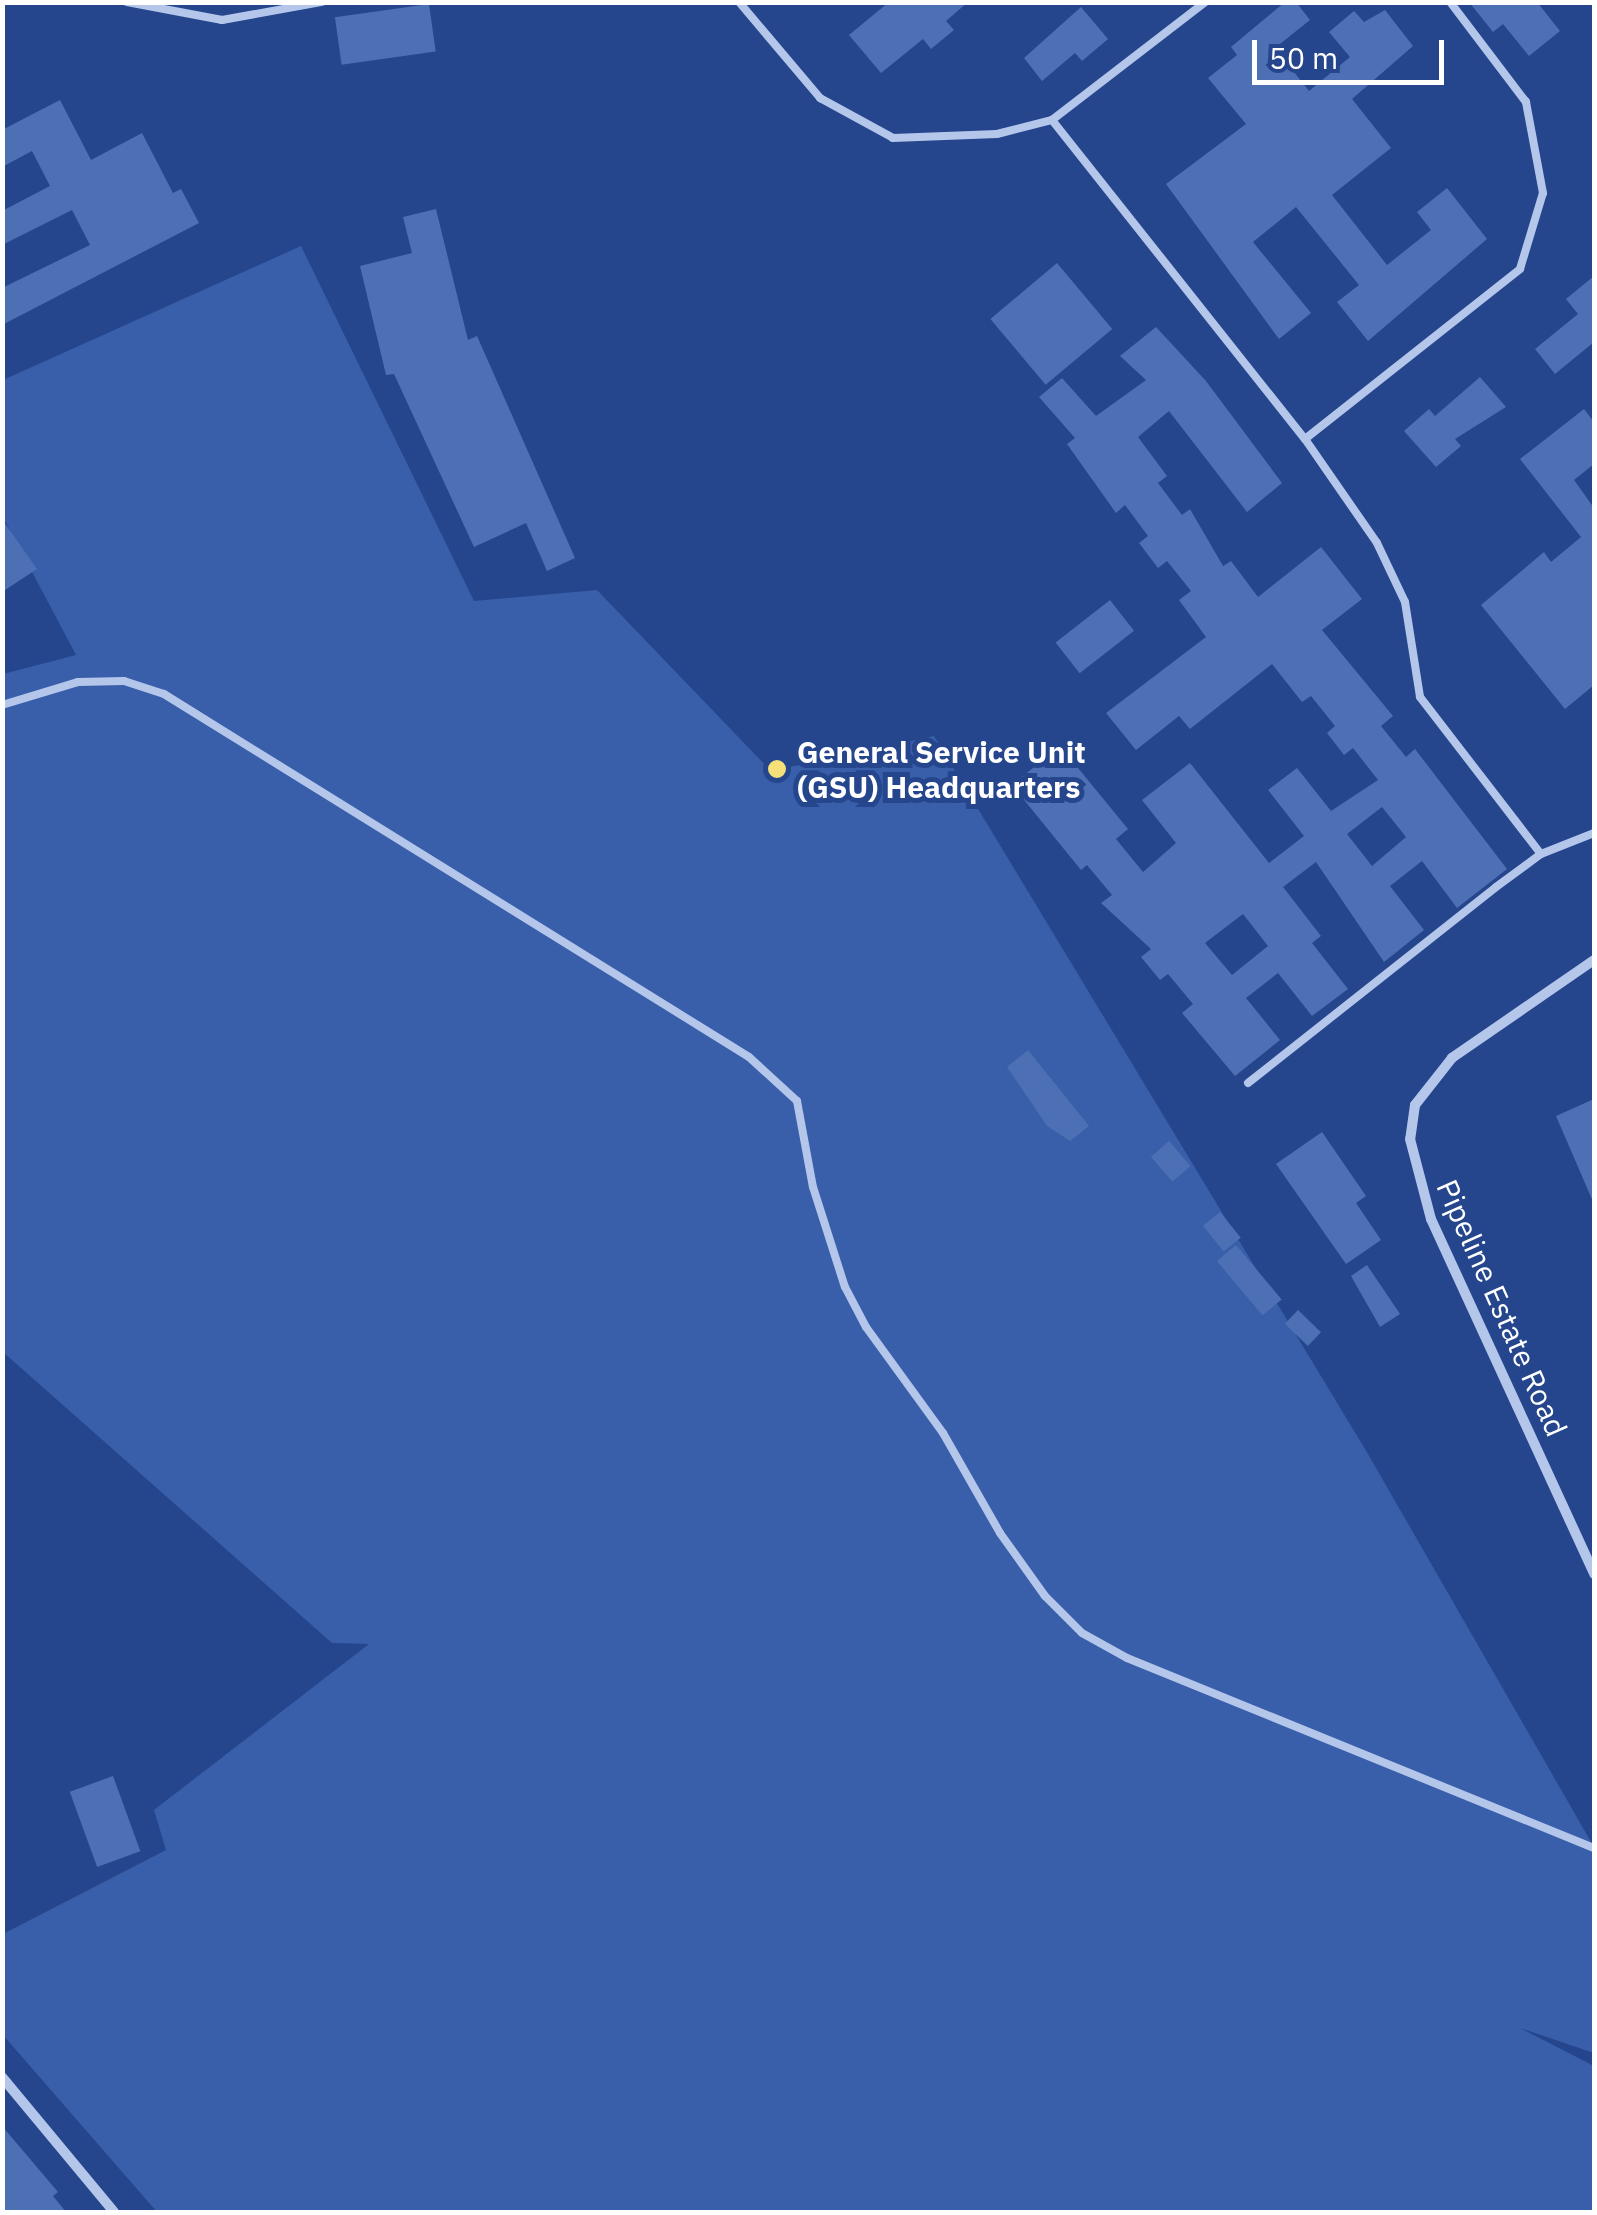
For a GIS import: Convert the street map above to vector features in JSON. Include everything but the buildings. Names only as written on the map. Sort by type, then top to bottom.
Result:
[{"type":"street","name":"Pipeline Estate Road","points":[[1594,960],[1452,1058],[1416,1104],[1410,1139],[1431,1220],[1594,1574]]},
{"type":"street","points":[[2,2077],[113,2212]]},
{"type":"lane","points":[[126,2],[222,20],[322,2]]},
{"type":"lane","points":[[739,2],[820,98],[893,138],[998,134],[1052,120],[1205,2]]},
{"type":"lane","points":[[1305,439],[1520,269],[1543,193],[1526,102],[1450,2]]},
{"type":"lane","points":[[1052,120],[1305,439],[1394,573],[1420,697],[1541,854]]},
{"type":"lane","points":[[2,705],[78,682],[124,681],[164,694],[749,1057],[796,1101],[813,1187],[845,1287],[866,1327],[943,1434],[1000,1533],[1045,1596],[1082,1633],[1145,1666],[1594,1848]]},
{"type":"lane","points":[[1248,1084],[1541,854],[1594,833]]},
{"type":"shaded area","points":[[301,246],[474,601],[597,590],[771,771],[934,736],[1368,1454],[1594,1847],[1594,2053],[1520,2028],[1594,2066],[1594,2212],[157,2212],[3,2035],[3,1934],[166,1850],[154,1810],[369,1644],[332,1643],[3,1352],[3,674],[76,655],[3,517],[3,380]]},
{"type":"place","name":"General Service Unit (GSU) Headquarters","points":[[777,769]]}]
